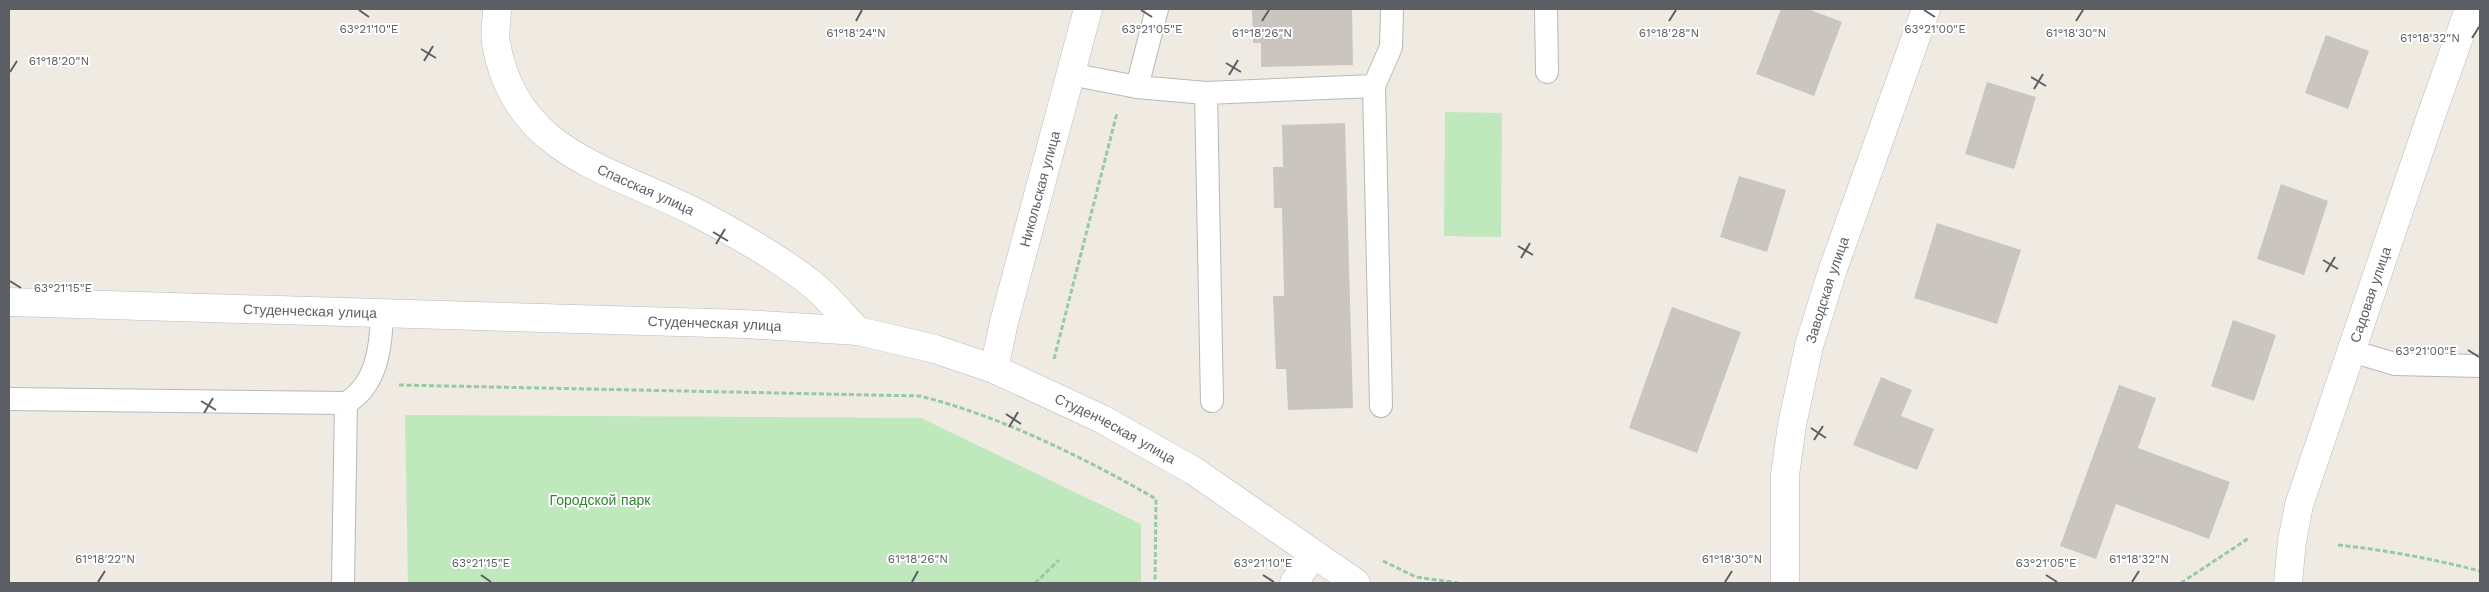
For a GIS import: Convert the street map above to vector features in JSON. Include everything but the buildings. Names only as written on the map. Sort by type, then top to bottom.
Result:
[{"type":"street","name":"Спасская улица","points":[[497,9],[496,41],[506,84],[533,124],[568,152],[696,212],[756,247],[813,285],[858,331]]},
{"type":"street","name":"Никольская улица","points":[[994,369],[1004,322],[1088,9]]},
{"type":"street","name":"Заводская улица","points":[[1785,583],[1785,475],[1792,425],[1809,346],[1832,272],[1926,9]]},
{"type":"street","name":"Садовая улица","points":[[2288,583],[2292,542],[2299,506],[2469,9]]},
{"type":"street","name":"Студенческая улица","points":[[9,302],[744,324],[858,331],[935,349],[994,369],[1102,419],[1194,471],[1356,583]]},
{"type":"street","points":[[1294,583],[1313,554]]},
{"type":"lane","points":[[1136,87],[1157,9]]},
{"type":"lane","points":[[1380,406],[1374,86],[1391,48],[1392,9]]},
{"type":"lane","points":[[1546,9],[1547,72]]},
{"type":"lane","points":[[1070,74],[1136,87],[1206,93],[1374,86]]},
{"type":"lane","points":[[1206,93],[1212,401]]},
{"type":"lane","points":[[9,399],[346,404],[359,396],[373,370],[381,343],[382,314]]},
{"type":"lane","points":[[2351,351],[2395,364],[2480,366]]},
{"type":"lane","points":[[343,583],[346,404]]},
{"type":"path","points":[[366,385],[920,396],[972,410],[1105,470],[1156,499],[1155,583]]},
{"type":"path","points":[[2181,583],[2249,538]]},
{"type":"path","points":[[2338,545],[2368,548],[2444,562],[2480,571]]},
{"type":"path","points":[[1035,583],[1059,560]]},
{"type":"green space","points":[[1445,112],[1502,113],[1501,237],[1444,236]]},
{"type":"green space","name":"Городской парк","points":[[405,415],[921,418],[1141,524],[1141,583],[408,583]]}]
